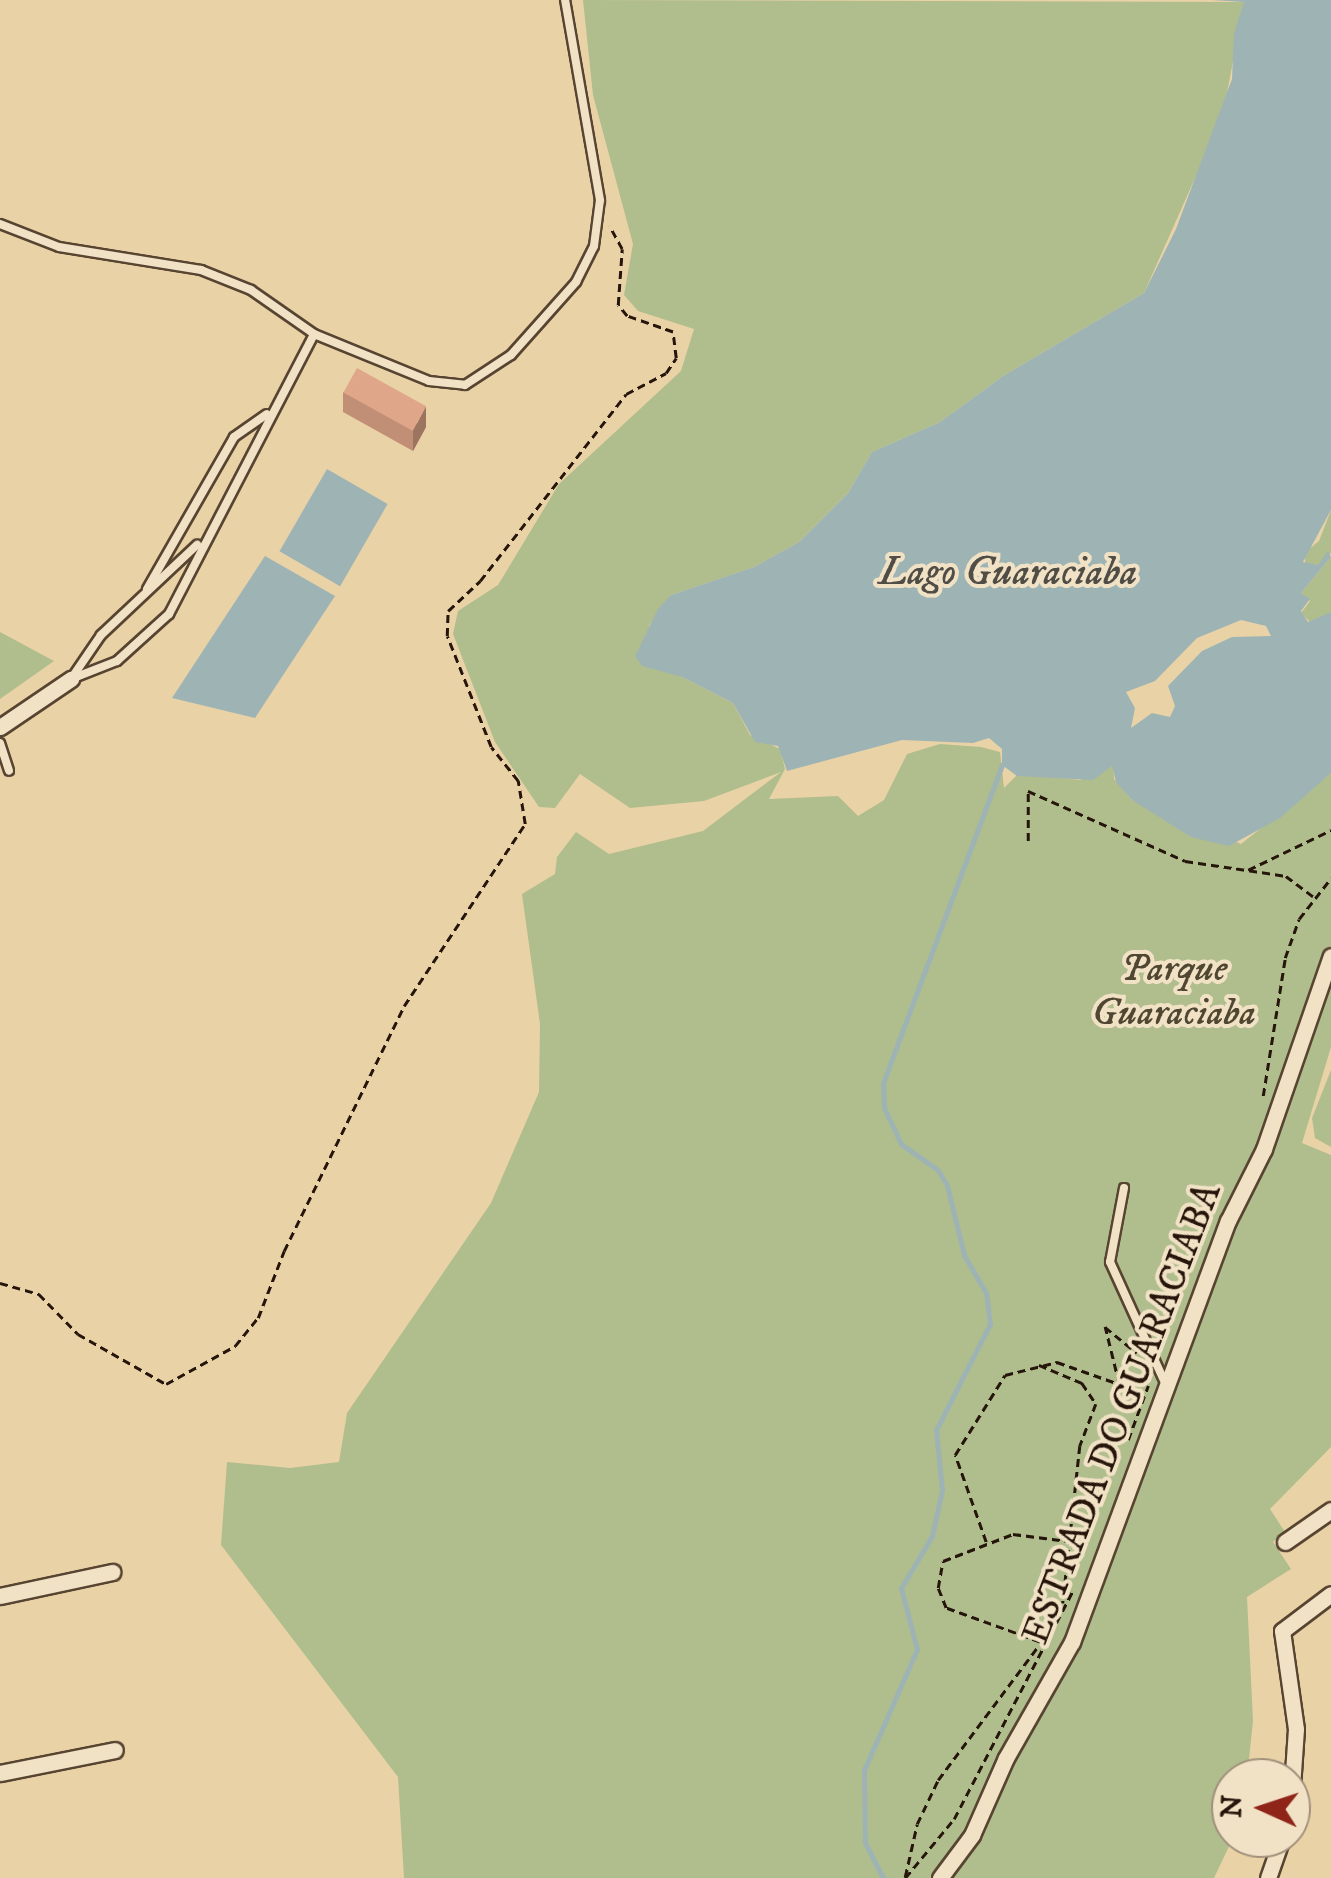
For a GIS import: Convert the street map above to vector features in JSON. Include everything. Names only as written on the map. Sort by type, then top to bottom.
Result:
[{"type":"street","points":[[0,727],[71,679]]},
{"type":"street","name":"ESTRADA DO GUARACIABA","points":[[940,1878],[972,1835],[1006,1758],[1072,1642],[1228,1220],[1264,1149],[1331,956]]},
{"type":"street","points":[[1286,1542],[1331,1510]]},
{"type":"street","points":[[0,1596],[112,1572]]},
{"type":"street","points":[[1294,1758],[1296,1729],[1282,1631],[1331,1594]]},
{"type":"street","points":[[0,1773],[115,1750]]},
{"type":"lane","points":[[0,224],[59,247],[130,254],[213,274],[250,290],[314,334],[428,381],[464,385],[511,355],[576,282],[600,220],[565,0]]},
{"type":"lane","points":[[71,679],[117,661],[163,622],[201,542],[314,334]]},
{"type":"lane","points":[[147,589],[234,437],[271,412]]},
{"type":"lane","points":[[71,679],[87,650],[147,589],[201,542]]},
{"type":"lane","points":[[0,743],[8,771]]},
{"type":"lane","points":[[1124,1188],[1110,1262],[1166,1385]]},
{"type":"path","points":[[0,1283],[39,1294],[78,1334],[166,1384],[236,1346],[258,1318],[284,1251],[396,1021],[525,824],[518,781],[491,746],[448,636],[448,610],[480,581],[626,394],[666,373],[676,358],[673,332],[627,316],[618,305],[622,249],[600,220]]},
{"type":"path","points":[[1028,841],[1028,791],[1186,861],[1286,876],[1314,897]]},
{"type":"path","points":[[1247,870],[1331,830]]},
{"type":"path","points":[[1262,1101],[1280,978],[1298,919],[1331,878]]},
{"type":"path","points":[[986,1542],[954,1455],[1005,1375],[1036,1365],[1064,1363],[1119,1384],[1105,1327],[1133,1352],[1150,1352]]},
{"type":"path","points":[[1036,1365],[1073,1377],[1095,1400],[1080,1446],[1063,1604]]},
{"type":"path","points":[[1126,1449],[1157,1368]]},
{"type":"path","points":[[1041,1642],[973,1622],[942,1603],[944,1558],[986,1542],[998,1545],[1013,1534],[1068,1541]]},
{"type":"path","points":[[905,1878],[954,1819],[1041,1642],[1077,1586]]},
{"type":"path","points":[[905,1878],[917,1824],[938,1780],[1041,1642]]},
{"type":"green space","name":"Parque Guaraciaba","points":[[583,0],[1244,2],[1223,115],[1144,293],[1003,376],[940,422],[872,452],[848,493],[799,542],[754,567],[671,595],[649,626],[682,677],[733,703],[750,735],[780,749],[785,769],[769,799],[838,796],[858,816],[884,800],[907,754],[940,744],[981,747],[1000,752],[1004,788],[1019,773],[1080,780],[1113,764],[1114,779],[1132,800],[1241,844],[1331,773],[1331,1047],[1302,1143],[1331,1155],[1331,1447],[1270,1509],[1285,1532],[1273,1542],[1291,1569],[1247,1597],[1253,1721],[1249,1758],[1211,1758],[1211,1858],[1224,1858],[1214,1878],[404,1878],[398,1777],[221,1545],[227,1462],[290,1468],[339,1462],[347,1413],[491,1203],[539,1092],[540,1024],[522,894],[555,874],[557,857],[576,832],[609,854],[703,831],[781,772],[704,801],[630,808],[580,774],[555,808],[539,807],[495,742],[453,634],[458,611],[498,585],[559,484],[681,371],[694,329],[638,311],[624,295],[633,244],[593,95]]},
{"type":"green space","points":[[1331,510],[1331,553],[1318,565],[1306,566],[1304,553],[1319,541]]},
{"type":"green space","points":[[1331,557],[1331,612],[1312,624],[1301,613],[1310,601],[1301,593]]},
{"type":"green space","points":[[0,632],[54,661],[0,699]]},
{"type":"green space","points":[[1331,1070],[1331,1147],[1315,1138],[1312,1118]]},
{"type":"water","name":"Lago Guaraciaba","points":[[1212,0],[1331,0],[1331,510],[1303,562],[1318,565],[1328,551],[1331,557],[1301,593],[1310,599],[1301,611],[1308,622],[1331,612],[1331,773],[1280,818],[1229,846],[1191,837],[1132,800],[1116,782],[1112,766],[1093,780],[1017,776],[1002,765],[1002,749],[989,738],[973,743],[902,740],[787,771],[778,746],[755,742],[733,703],[682,677],[642,666],[635,656],[658,609],[671,595],[754,567],[799,542],[848,493],[872,452],[940,422],[1003,376],[1144,293],[1176,229],[1232,79],[1234,33],[1244,2]],"holes":[[[1241,620],[1266,626],[1271,636],[1232,637],[1202,651],[1168,686],[1175,706],[1170,717],[1152,713],[1131,728],[1135,708],[1126,692],[1155,681],[1197,638]]]},
{"type":"water","points":[[327,469],[388,504],[340,586],[280,551]]},
{"type":"water","points":[[265,556],[335,596],[255,718],[172,698]]},
{"type":"building","points":[[357,368],[426,406],[413,431],[343,392]]},
{"type":"waterway","points":[[883,1878],[865,1843],[864,1770],[917,1649],[901,1588],[932,1536],[942,1490],[936,1430],[990,1324],[986,1293],[964,1255],[947,1185],[938,1170],[901,1144],[884,1108],[883,1083],[1002,765]]}]
